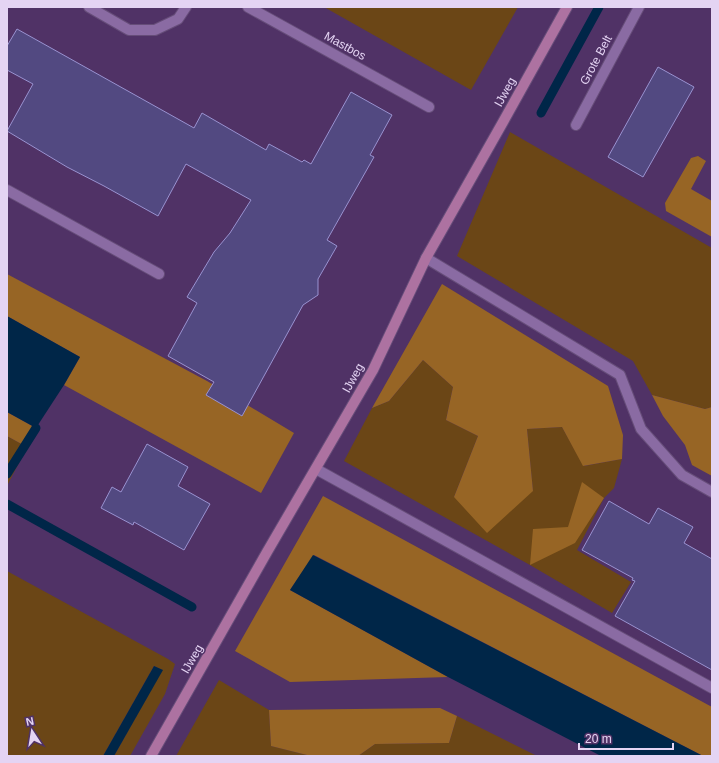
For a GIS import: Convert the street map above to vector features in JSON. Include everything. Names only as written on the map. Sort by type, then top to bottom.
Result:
[{"type":"street","points":[[89,7],[129,30],[155,30],[178,18],[186,7]]},
{"type":"street","name":"Mastbos","points":[[248,7],[429,107]]},
{"type":"street","name":"IJweg","points":[[151,756],[373,370],[426,258],[567,7]]},
{"type":"street","name":"Grote Belt","points":[[576,125],[639,7]]},
{"type":"street","points":[[7,190],[159,274]]},
{"type":"street","points":[[426,258],[620,375],[641,429],[682,475],[712,492]]},
{"type":"street","points":[[316,469],[712,688]]},
{"type":"shaded area","points":[[324,7],[518,7],[471,90]]},
{"type":"shaded area","points":[[510,132],[712,248],[712,407],[705,409],[652,395],[633,361],[457,256]]},
{"type":"shaded area","points":[[698,156],[706,161],[691,189],[712,201],[712,237],[666,211],[665,203],[691,158]]},
{"type":"shaded area","points":[[7,274],[207,381],[294,433],[261,493],[64,385],[80,357],[7,316]]},
{"type":"shaded area","points":[[442,284],[608,386],[623,435],[622,459],[583,466],[562,427],[527,429],[533,491],[487,533],[454,497],[478,436],[446,420],[453,387],[423,360],[389,401],[372,408]]},
{"type":"shaded area","points":[[423,360],[453,387],[446,420],[478,436],[454,497],[533,491],[527,429],[562,427],[584,466],[622,459],[614,488],[604,498],[577,550],[631,582],[612,613],[530,565],[344,461],[372,408],[389,401]]},
{"type":"shaded area","points":[[652,395],[705,409],[712,407],[712,476],[692,465],[685,445],[663,416]]},
{"type":"shaded area","points":[[7,412],[36,428],[27,447],[7,436]]},
{"type":"shaded area","points":[[7,436],[27,447],[7,486]]},
{"type":"shaded area","points":[[582,482],[604,498],[575,543],[530,565],[533,529],[568,527]]},
{"type":"shaded area","points":[[323,496],[712,707],[712,756],[703,756],[314,555],[290,590],[448,677],[290,682],[235,651]]},
{"type":"shaded area","points":[[7,571],[175,664],[165,694],[130,756],[114,756],[162,670],[154,666],[103,756],[7,756]]},
{"type":"shaded area","points":[[219,680],[269,710],[271,746],[311,756],[176,756]]},
{"type":"shaded area","points":[[440,708],[457,716],[449,743],[375,744],[358,756],[311,756],[271,746],[269,710]]},
{"type":"shaded area","points":[[457,716],[537,756],[358,756],[375,744],[449,743]]},
{"type":"water","points":[[7,316],[80,357],[36,428],[7,412]]},
{"type":"water","points":[[313,555],[703,756],[601,756],[448,677],[290,590]]},
{"type":"water","points":[[154,666],[163,670],[114,756],[103,756]]},
{"type":"building","points":[[17,29],[194,128],[202,113],[266,150],[269,144],[302,162],[304,160],[311,164],[351,92],[392,115],[370,155],[374,157],[327,240],[337,246],[318,279],[318,295],[303,305],[242,416],[206,395],[214,382],[168,356],[197,303],[187,297],[214,252],[230,233],[251,200],[186,164],[158,216],[67,167],[7,131],[33,84],[7,70],[7,46]]},
{"type":"building","points":[[658,67],[694,87],[643,177],[608,157]]},
{"type":"building","points":[[147,444],[188,467],[178,486],[210,504],[184,550],[134,522],[133,525],[101,508],[112,487],[121,492]]},
{"type":"building","points":[[609,501],[649,524],[658,508],[693,527],[684,543],[712,559],[712,670],[615,616],[635,581],[632,580],[633,578],[582,550]]},
{"type":"waterway","points":[[541,113],[599,7]]},
{"type":"waterway","points":[[7,474],[36,428]]},
{"type":"waterway","points":[[7,504],[192,607]]}]
